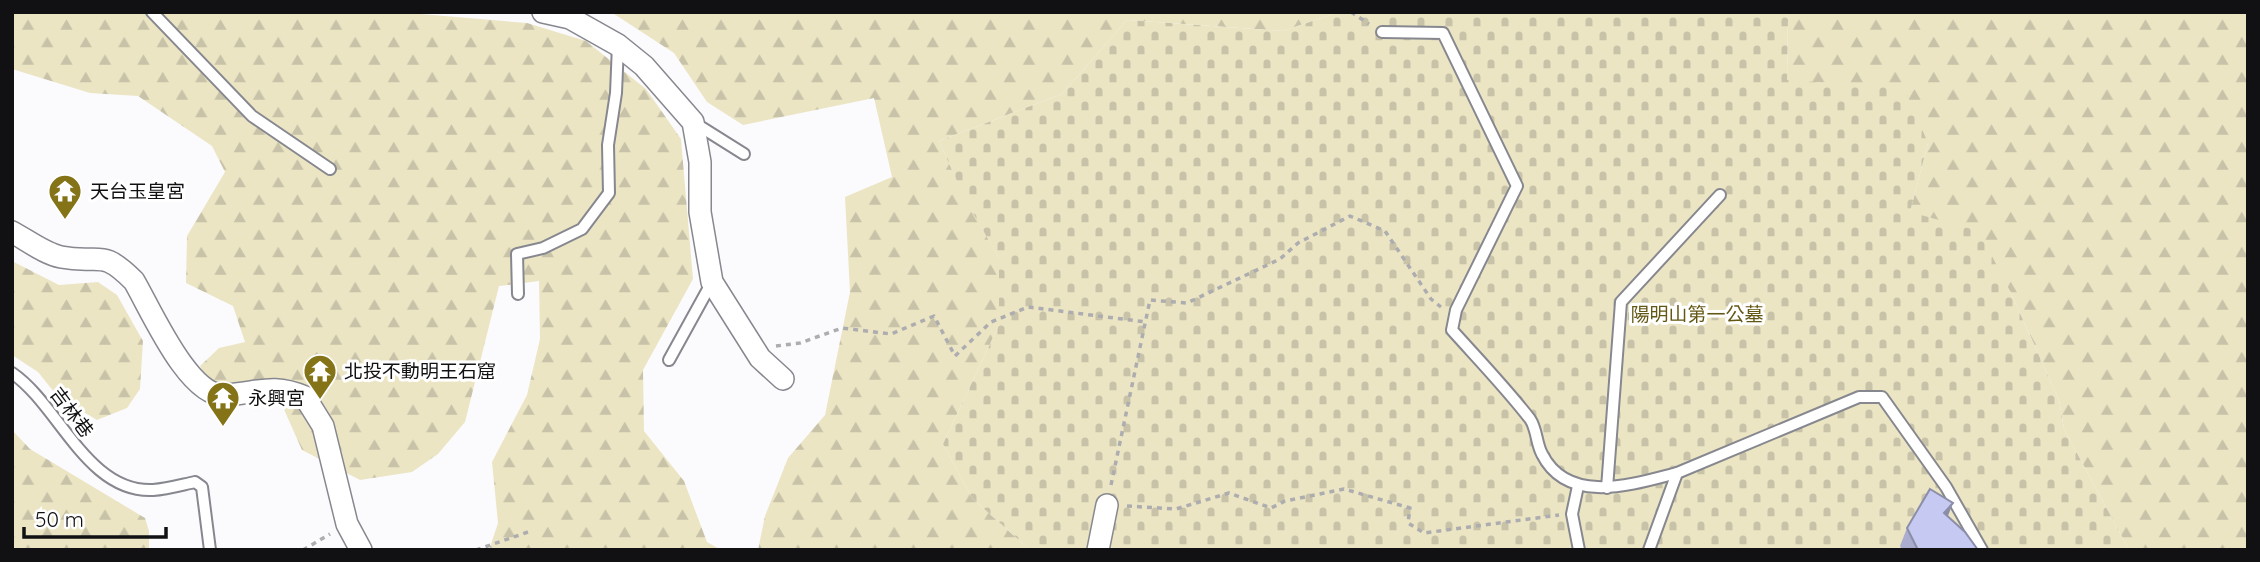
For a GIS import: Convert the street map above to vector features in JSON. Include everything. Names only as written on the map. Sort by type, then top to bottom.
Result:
[{"type":"street","points":[[543,12],[570,18],[618,45],[659,81],[693,122],[700,162],[700,212],[712,282],[754,349],[783,379]]},
{"type":"street","points":[[12,232],[58,257],[86,260],[104,257],[121,267],[134,282],[198,387],[222,396],[271,387],[305,397],[323,426],[347,524],[361,550]]},
{"type":"street","points":[[1098,550],[1107,505]]},
{"type":"lane","points":[[152,12],[252,116],[330,169]]},
{"type":"lane","points":[[1382,32],[1443,33],[1517,186],[1452,330],[1532,422],[1542,454],[1555,470],[1578,486],[1607,488],[1677,473],[1859,397],[1882,397],[1946,487],[1982,550]]},
{"type":"lane","points":[[518,294],[517,254],[543,248],[582,229],[609,193],[608,145],[616,93],[618,45]]},
{"type":"lane","points":[[693,122],[744,154]]},
{"type":"lane","points":[[1607,488],[1621,302],[1720,195]]},
{"type":"lane","points":[[669,360],[712,282]]},
{"type":"lane","name":"吉林巷","points":[[12,373],[29,385],[77,450],[116,482],[150,490],[195,482],[202,487],[211,550]]},
{"type":"lane","points":[[1649,550],[1677,473]]},
{"type":"lane","points":[[1578,486],[1572,514],[1579,550]]},
{"type":"path","points":[[1350,12],[1382,32]]},
{"type":"path","points":[[1455,319],[1431,299],[1385,231],[1350,216],[1298,243],[1280,259],[1187,303],[1150,300],[1107,505],[1176,509],[1229,493],[1271,508],[1285,501],[1344,489],[1410,508],[1408,523],[1424,533],[1572,514]]},
{"type":"path","points":[[754,349],[800,343],[842,328],[891,334],[934,316],[955,356],[991,322],[1028,307],[1146,322]]},
{"type":"path","points":[[303,550],[347,524]]},
{"type":"path","points":[[476,550],[528,532]]},
{"type":"green space","points":[[12,12],[397,12],[527,23],[586,41],[646,89],[681,139],[693,279],[643,370],[644,431],[684,481],[707,542],[721,550],[489,550],[498,523],[492,462],[527,395],[540,339],[539,281],[499,286],[465,422],[438,454],[412,472],[360,480],[302,450],[270,378],[225,389],[209,384],[200,366],[219,348],[245,342],[233,306],[186,283],[187,236],[225,172],[212,146],[138,96],[90,93],[12,69]]},
{"type":"green space","points":[[611,12],[1339,12],[1283,31],[1127,20],[1062,94],[939,141],[965,198],[999,258],[999,325],[943,444],[972,498],[1030,550],[758,550],[765,516],[788,458],[825,415],[850,292],[845,197],[892,177],[874,98],[743,125],[707,102],[674,53]]},
{"type":"green space","name":"陽明山第一公墓","points":[[1339,12],[1784,12],[1788,19],[1787,80],[1904,88],[1928,143],[1910,212],[1979,231],[2010,291],[2059,400],[2064,429],[2129,550],[1030,550],[972,498],[943,444],[999,325],[999,258],[965,199],[939,141],[1062,94],[1127,20],[1283,31]]},
{"type":"green space","points":[[1784,12],[2248,12],[2248,550],[2129,550],[2064,429],[2059,400],[2010,291],[1910,212],[1928,143],[1787,80],[1788,19]]},
{"type":"green space","points":[[12,261],[59,285],[98,282],[117,295],[143,341],[140,389],[127,408],[97,420],[58,397],[38,372],[12,355]]},
{"type":"green space","points":[[12,430],[30,449],[145,518],[149,531],[149,550],[12,550]]},
{"type":"building","points":[[1930,489],[1953,503],[1944,513],[1965,532],[1978,550],[1918,550],[1907,528]]},
{"type":"place","name":"天台玉皇宮","points":[[65,221]]},
{"type":"place","name":"北投不動明王石窟","points":[[320,401]]},
{"type":"place","name":"永興宮","points":[[223,428]]}]
